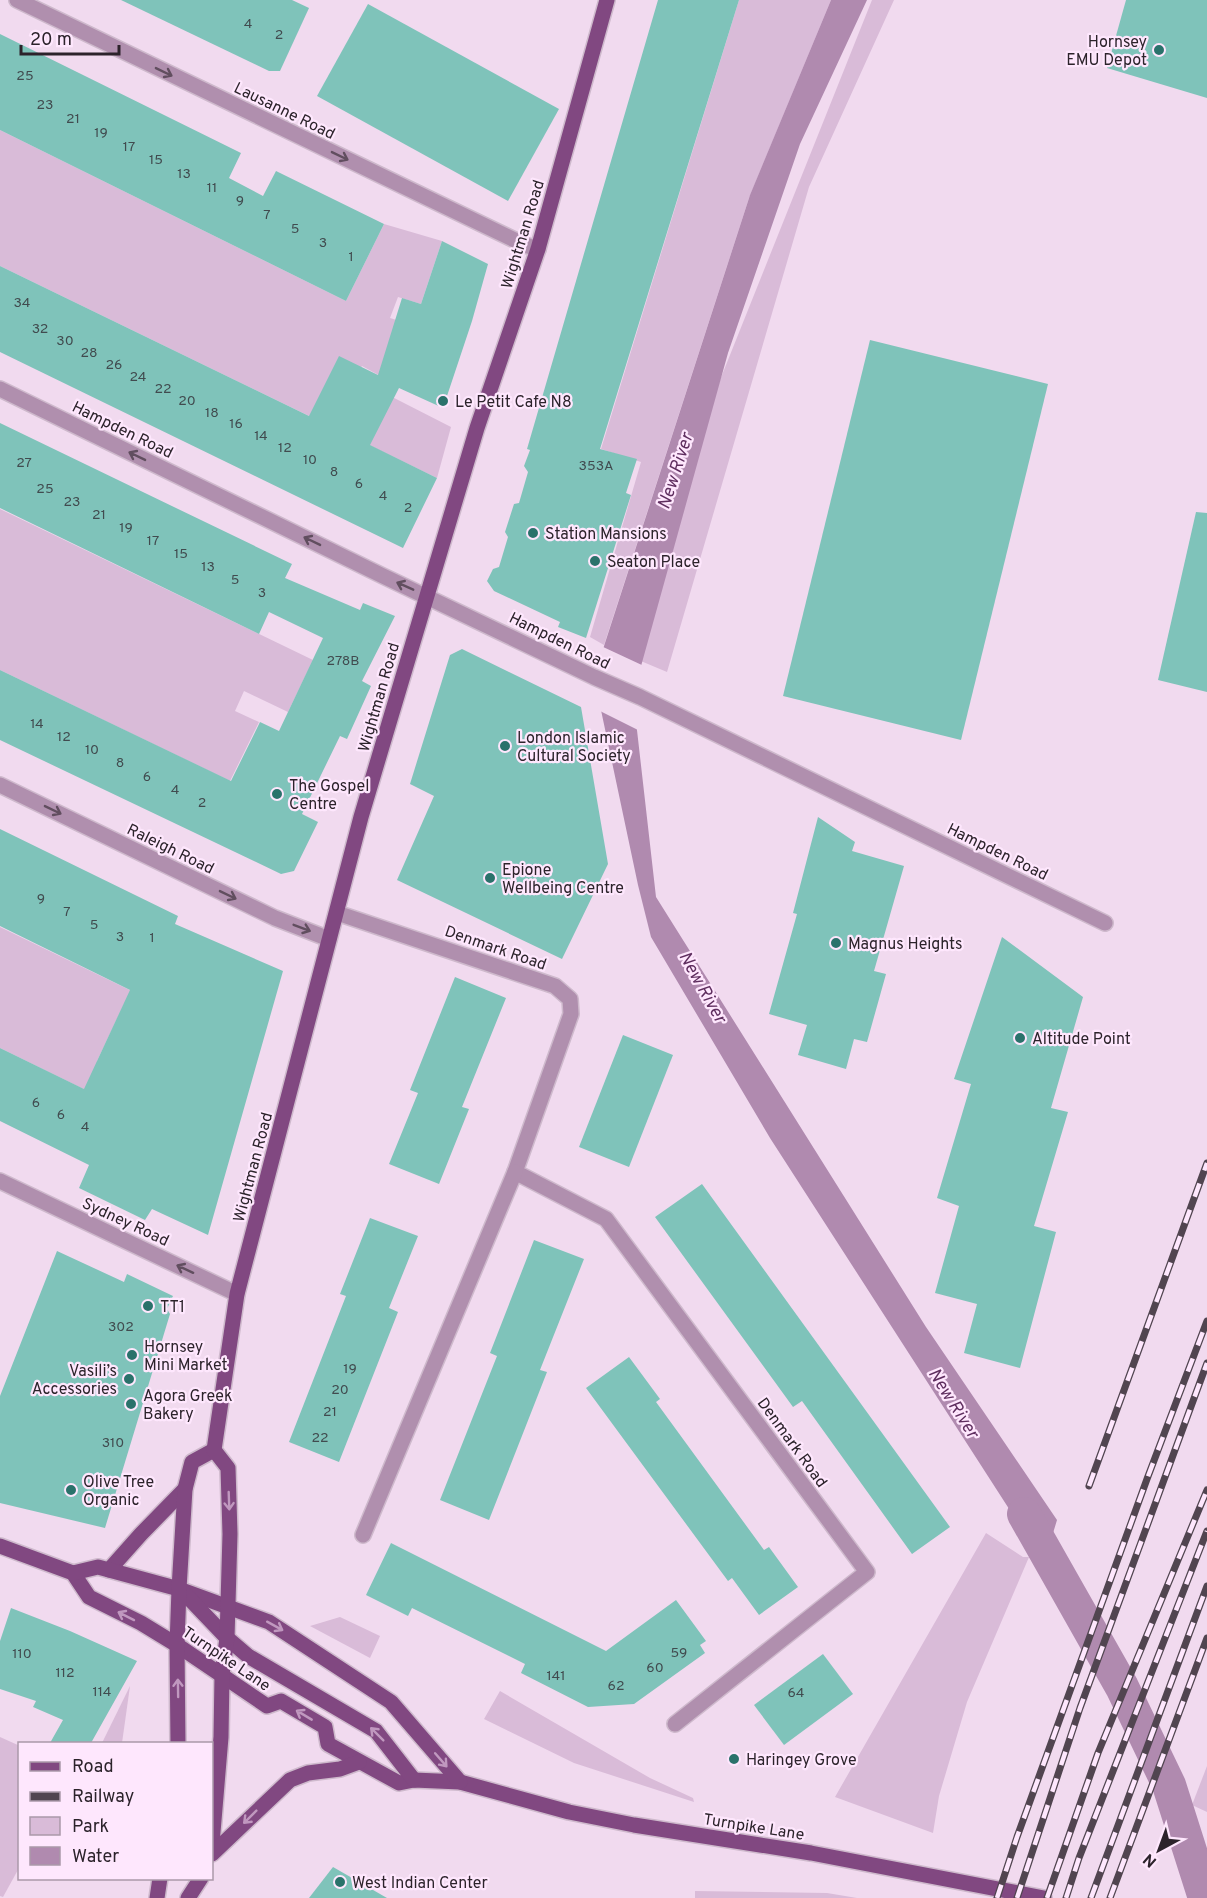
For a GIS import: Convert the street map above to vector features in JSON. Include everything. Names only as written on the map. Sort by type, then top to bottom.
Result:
[{"type":"main road","name":"Wightman Road","points":[[214,1450],[237,1294],[362,817],[477,429],[538,249],[607,0]]},
{"type":"main road","points":[[178,1742],[177,1645],[185,1489],[192,1462],[214,1450],[228,1468],[230,1534],[227,1638],[222,1675],[221,1737],[213,1832]]},
{"type":"main road","points":[[110,1570],[185,1489]]},
{"type":"main road","points":[[0,1546],[73,1573],[98,1567],[179,1589],[269,1622],[391,1702],[460,1782]]},
{"type":"main road","name":"Turnpike Lane","points":[[73,1573],[89,1597],[177,1645],[267,1706],[281,1701],[325,1727],[328,1744],[399,1783],[414,1780],[460,1782],[590,1816],[811,1853],[1044,1898]]},
{"type":"main road","points":[[179,1589],[248,1656],[376,1731],[414,1780]]},
{"type":"main road","points":[[213,1853],[290,1780],[308,1773],[340,1769],[359,1762]]},
{"type":"main road","points":[[157,1898],[160,1880]]},
{"type":"main road","points":[[188,1898],[200,1880]]},
{"type":"street","name":"Lausanne Road","points":[[17,0],[525,245],[538,249]]},
{"type":"street","name":"Hampden Road","points":[[0,389],[594,677],[651,702],[1105,924]]},
{"type":"street","name":"Raleigh Road","points":[[0,785],[275,918],[329,939]]},
{"type":"street","name":"Denmark Road","points":[[337,913],[555,986],[570,999],[571,1014],[516,1172],[363,1535]]},
{"type":"street","name":"Denmark Road","points":[[516,1172],[606,1219],[867,1572],[675,1724]]},
{"type":"street","name":"Sydney Road","points":[[0,1181],[237,1294]]},
{"type":"green space","points":[[739,0],[831,0],[749,198],[604,645],[590,637],[641,462],[601,449]]},
{"type":"green space","points":[[872,0],[894,0],[809,187],[667,672],[636,659],[720,380]]},
{"type":"green space","points":[[0,130],[346,301],[384,224],[442,241],[421,304],[398,297],[390,318],[426,329],[417,396],[362,366],[355,378],[451,427],[437,478],[0,266]]},
{"type":"green space","points":[[0,509],[313,660],[288,712],[244,691],[235,711],[259,722],[230,781],[0,670]]},
{"type":"green space","points":[[0,927],[140,995],[124,1004],[97,1061],[112,1103],[0,1048]]},
{"type":"green space","points":[[986,1533],[1023,1557],[1029,1557],[967,1702],[939,1796],[933,1833],[835,1797]]},
{"type":"green space","points":[[340,1617],[380,1636],[370,1658],[310,1626]]},
{"type":"green space","points":[[130,1686],[122,1742],[102,1742]]},
{"type":"green space","points":[[500,1691],[650,1778],[693,1798],[694,1802],[574,1763],[484,1719]]},
{"type":"green space","points":[[0,1737],[18,1745],[18,1870],[3,1897],[0,1896]]},
{"type":"green space","points":[[1207,1766],[1207,1812],[1192,1805]]},
{"type":"green space","points":[[695,1891],[827,1893],[857,1898],[695,1898]]},
{"type":"water","points":[[831,0],[867,0],[800,144],[728,353],[633,695],[656,897],[926,1327],[1057,1520],[1044,1563],[770,1138],[651,937],[594,677],[750,195]]},
{"type":"pier","points":[[601,646],[644,666],[636,695],[640,731],[598,710],[591,677]]},
{"type":"building","points":[[121,0],[292,0],[309,8],[280,71],[269,71]]},
{"type":"building","points":[[658,0],[739,0],[600,449],[637,459],[626,493],[631,495],[586,638],[558,627],[560,622],[494,591],[487,581],[493,569],[499,567],[508,537],[505,532],[514,504],[519,503],[528,472],[524,466],[530,450],[527,449]]},
{"type":"building","name":"Hornsey EMU Depot","points":[[1126,0],[1207,0],[1207,98],[1107,68]]},
{"type":"building","points":[[368,4],[559,109],[508,201],[317,96]]},
{"type":"building","points":[[0,34],[241,153],[229,178],[263,196],[276,171],[384,224],[346,301],[0,130]]},
{"type":"building","points":[[442,241],[488,264],[443,408],[399,388],[370,445],[437,478],[403,548],[0,352],[0,266],[309,416],[339,356],[378,375],[402,298],[421,304]]},
{"type":"building","points":[[870,340],[1048,384],[961,740],[783,696]]},
{"type":"building","points":[[0,423],[292,564],[285,578],[360,610],[363,603],[395,616],[362,681],[371,686],[347,739],[340,736],[302,814],[318,822],[294,871],[281,874],[0,740],[0,670],[231,781],[260,722],[279,731],[323,638],[269,612],[259,634],[0,508]]},
{"type":"building","points":[[1196,512],[1207,513],[1207,692],[1158,680]]},
{"type":"building","name":"London Islamic Cultural Society","points":[[462,649],[581,707],[608,864],[562,959],[397,880],[434,796],[410,784],[450,655]]},
{"type":"building","name":"Magnus Heights","points":[[818,817],[855,842],[852,851],[904,866],[874,971],[886,974],[867,1042],[854,1039],[846,1069],[798,1055],[807,1025],[769,1014],[797,914],[793,913]]},
{"type":"building","points":[[0,829],[178,916],[175,924],[283,971],[208,1235],[152,1209],[145,1220],[79,1188],[89,1165],[0,1121],[0,1048],[84,1089],[130,990],[0,926]]},
{"type":"building","points":[[1002,937],[1083,997],[1051,1108],[1068,1112],[1034,1226],[1056,1232],[1020,1368],[964,1353],[977,1304],[935,1293],[959,1206],[937,1198],[971,1084],[954,1079]]},
{"type":"building","points":[[455,977],[506,998],[462,1107],[469,1109],[439,1184],[389,1164],[418,1093],[410,1090]]},
{"type":"building","points":[[623,1035],[673,1055],[629,1167],[579,1147]]},
{"type":"building","points":[[702,1184],[950,1527],[912,1554],[802,1401],[793,1407],[655,1217]]},
{"type":"building","points":[[370,1218],[418,1236],[389,1308],[398,1312],[339,1462],[289,1442],[346,1296],[340,1294]]},
{"type":"building","points":[[534,1240],[584,1259],[540,1370],[547,1372],[489,1520],[440,1500],[497,1356],[490,1353]]},
{"type":"building","points":[[57,1251],[124,1282],[127,1274],[173,1296],[167,1309],[170,1314],[105,1528],[0,1503],[0,1396]]},
{"type":"building","points":[[629,1357],[660,1399],[656,1402],[764,1550],[769,1547],[798,1587],[759,1615],[732,1578],[728,1581],[586,1388]]},
{"type":"building","points":[[391,1543],[606,1651],[676,1600],[706,1641],[700,1645],[705,1653],[634,1704],[588,1707],[521,1673],[525,1664],[412,1608],[408,1616],[366,1595]]},
{"type":"building","points":[[11,1608],[137,1661],[92,1742],[51,1742],[63,1720],[33,1707],[36,1701],[0,1689],[0,1641]]},
{"type":"building","points":[[823,1654],[853,1694],[784,1745],[754,1705]]},
{"type":"building","name":"West Indian Center","points":[[333,1867],[387,1898],[309,1898]]},
{"type":"waterway","name":"New River","points":[[1024,1514],[1122,1687],[1169,1785],[1205,1898]]},
{"type":"railway","points":[[1089,1486],[1207,1163]]},
{"type":"railway","points":[[997,1898],[1147,1479],[1207,1321]]},
{"type":"railway","points":[[1017,1898],[1080,1708],[1207,1363]]},
{"type":"railway","points":[[1047,1898],[1098,1753],[1207,1490]]},
{"type":"railway","points":[[1066,1898],[1079,1858],[1207,1531]]},
{"type":"railway","points":[[1091,1898],[1207,1586]]},
{"type":"railway","points":[[1110,1898],[1207,1638]]},
{"type":"place","name":"Hornsey EMU Depot","points":[[1159,50]]},
{"type":"place","name":"Le Petit Cafe N8","points":[[443,401]]},
{"type":"place","name":"Station Mansions","points":[[533,533]]},
{"type":"place","name":"Seaton Place","points":[[595,561]]},
{"type":"place","name":"London Islamic Cultural Society","points":[[505,746]]},
{"type":"place","name":"The Gospel Centre","points":[[277,794]]},
{"type":"place","name":"Epione Wellbeing Centre","points":[[490,878]]},
{"type":"place","name":"Magnus Heights","points":[[836,943]]},
{"type":"place","name":"Altitude Point","points":[[1020,1038]]},
{"type":"place","name":"TT1","points":[[148,1306]]},
{"type":"place","name":"Hornsey Mini Market","points":[[132,1355]]},
{"type":"place","name":"Vasili’s Accessories","points":[[129,1379]]},
{"type":"place","name":"Agora Greek Bakery","points":[[131,1404]]},
{"type":"place","name":"Olive Tree Organic","points":[[71,1490]]},
{"type":"place","name":"Haringey Grove","points":[[734,1759]]},
{"type":"place","name":"West Indian Center","points":[[340,1882]]}]
